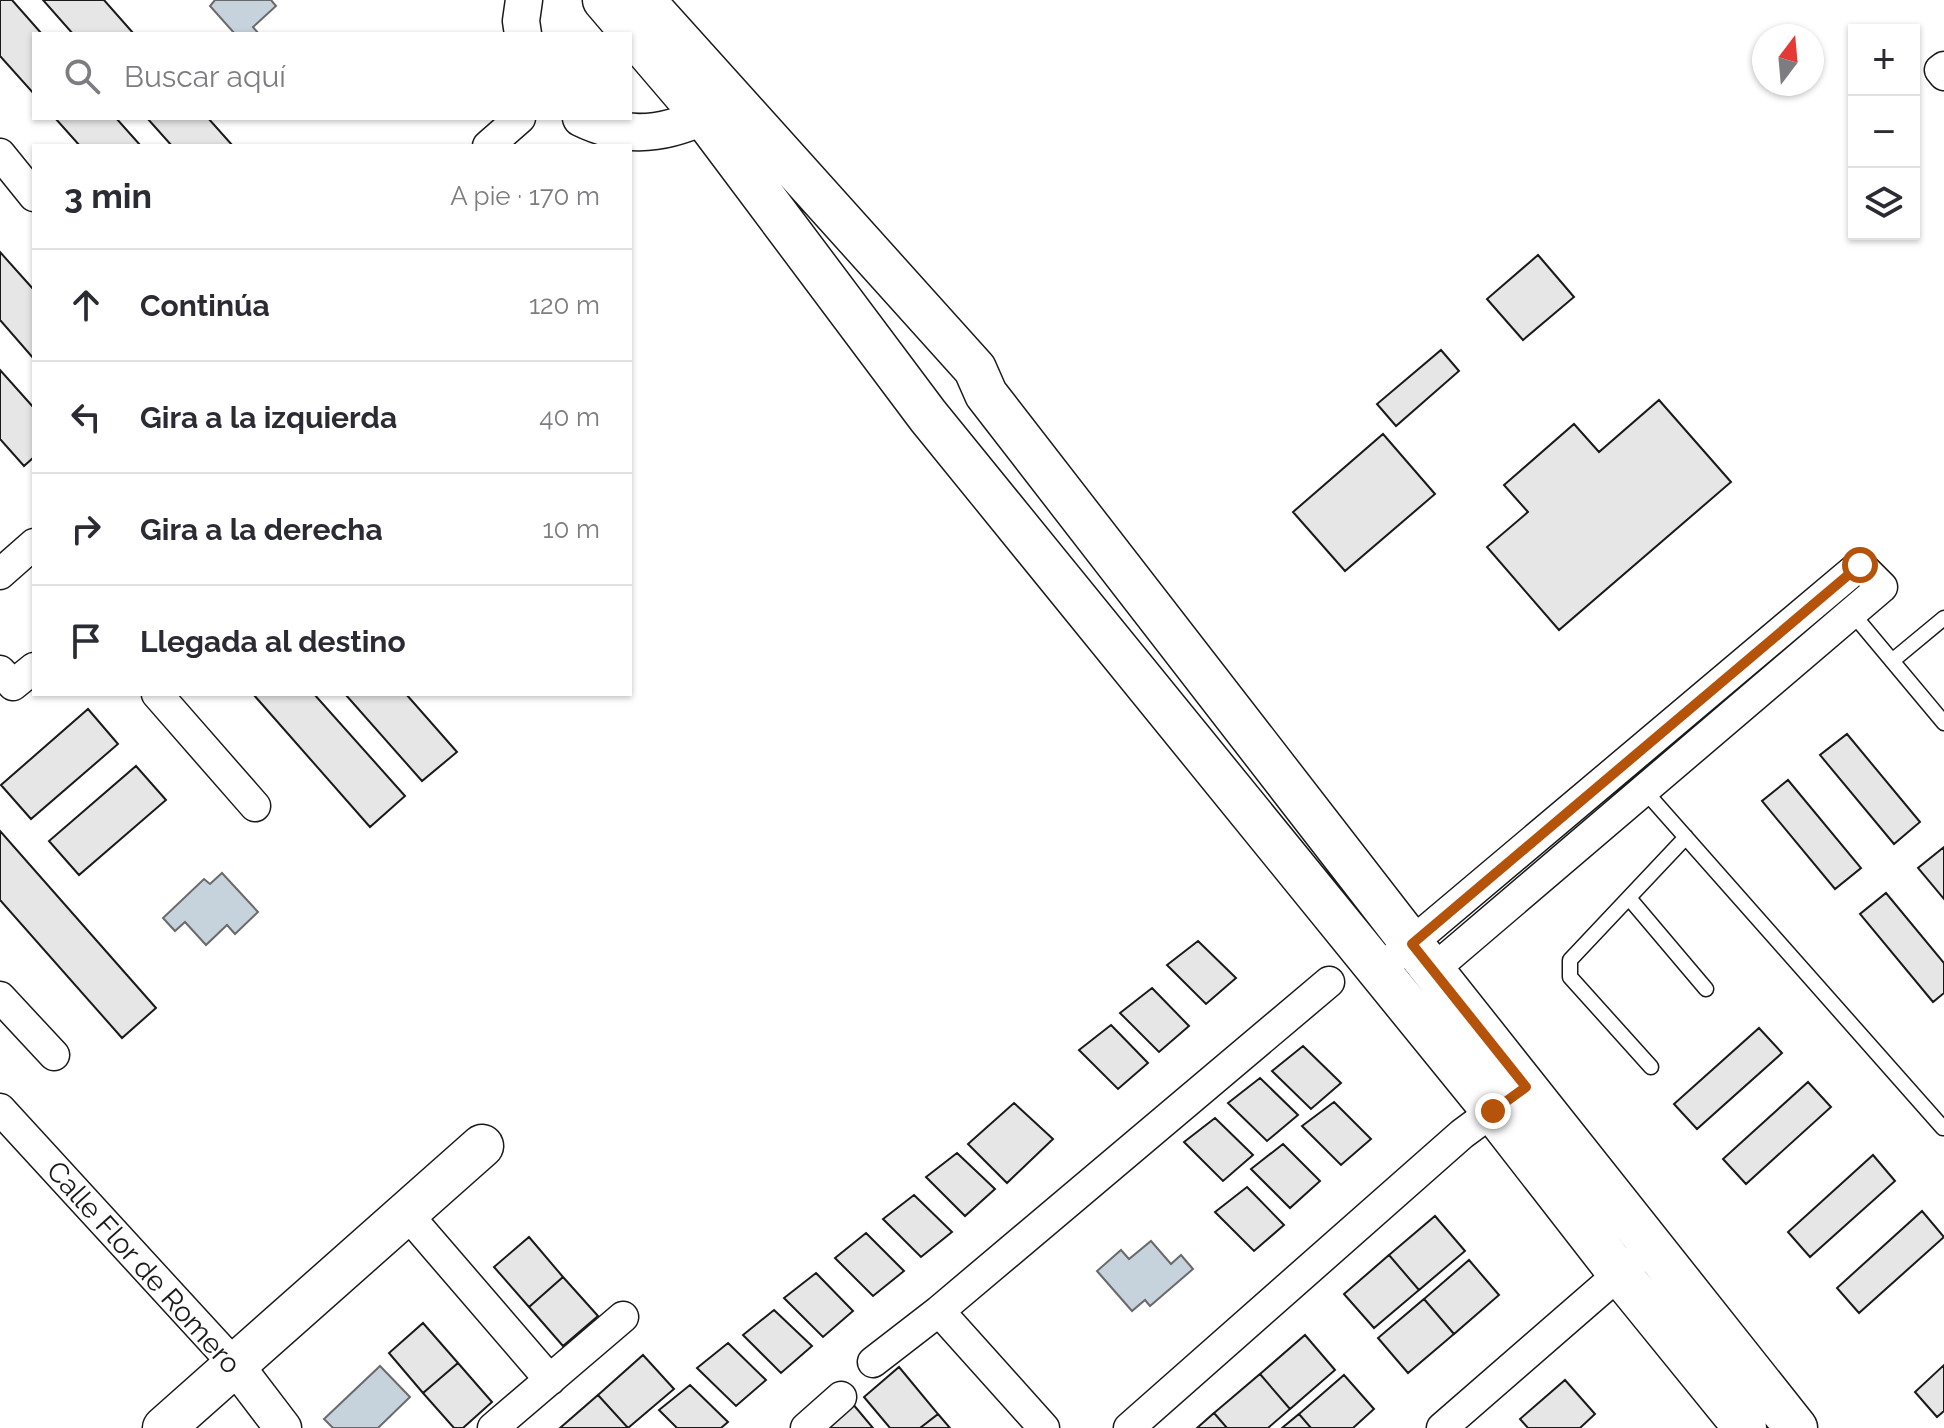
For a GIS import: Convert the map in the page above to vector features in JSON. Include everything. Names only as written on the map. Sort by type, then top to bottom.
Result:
[{"type":"main road","points":[[604,0],[718,109],[975,369],[986,394],[1422,957],[1619,1273],[1745,1428]]},
{"type":"main road","points":[[643,0],[928,416],[1378,970],[1510,1099],[1652,1248],[1782,1423]]},
{"type":"main road","points":[[164,1428],[482,1146]]},
{"type":"street","points":[[523,32],[524,0]]},
{"type":"street","points":[[1944,67],[1940,70],[1944,75]]},
{"type":"street","points":[[585,120],[623,132],[656,132],[718,109]]},
{"type":"street","points":[[490,144],[518,120]]},
{"type":"street","points":[[0,154],[32,194]]},
{"type":"street","points":[[0,574],[32,546]]},
{"type":"street","points":[[1378,970],[1422,957],[1644,790],[1882,587],[1860,565],[1422,957]]},
{"type":"street","points":[[159,696],[255,806]]},
{"type":"street","points":[[873,1362],[939,1311],[1329,982]]},
{"type":"street","points":[[0,997],[54,1055]]},
{"type":"street","points":[[1129,1428],[1462,1134],[1510,1099]]},
{"type":"street","name":"Calle Flor de Romero","points":[[0,1109],[235,1365],[283,1428]]},
{"type":"street","points":[[407,1214],[550,1380]]},
{"type":"street","points":[[1442,1428],[1619,1273],[1652,1248]]},
{"type":"street","points":[[939,1311],[1044,1428]]},
{"type":"street","points":[[493,1428],[623,1317]]},
{"type":"street","points":[[806,1428],[841,1397]]},
{"type":"lane","points":[[1852,613],[1944,723]]},
{"type":"lane","points":[[1892,661],[1944,618]]},
{"type":"lane","points":[[1644,790],[1943,1128]]},
{"type":"lane","points":[[1651,1067],[1570,977],[1570,960],[1686,837]]},
{"type":"lane","points":[[1629,898],[1706,989]]},
{"type":"shaded area","points":[[215,0],[271,0],[276,6],[253,27],[257,32],[233,32],[210,6]]},
{"type":"shaded area","points":[[222,873],[258,912],[235,934],[227,925],[206,945],[185,922],[175,931],[163,918],[204,879],[210,884]]},
{"type":"shaded area","points":[[1151,1241],[1171,1264],[1181,1255],[1193,1269],[1150,1306],[1145,1300],[1132,1311],[1097,1271],[1121,1250],[1129,1259]]},
{"type":"shaded area","points":[[380,1366],[410,1397],[378,1428],[333,1428],[324,1419]]},
{"type":"building","points":[[0,0],[12,0],[40,32],[32,32],[32,92],[0,56]]},
{"type":"building","points":[[43,0],[104,0],[132,32],[71,32]]},
{"type":"building","points":[[57,120],[118,120],[139,144],[78,144]]},
{"type":"building","points":[[149,120],[210,120],[231,144],[170,144]]},
{"type":"building","points":[[0,252],[32,288],[32,357],[0,320]]},
{"type":"building","points":[[1538,255],[1574,297],[1523,340],[1487,299]]},
{"type":"building","points":[[1441,350],[1459,371],[1396,426],[1377,404]]},
{"type":"building","points":[[0,370],[32,406],[32,459],[24,466],[0,439]]},
{"type":"building","points":[[1659,400],[1731,482],[1559,630],[1487,547],[1528,512],[1504,485],[1574,424],[1599,452]]},
{"type":"building","points":[[1383,434],[1435,494],[1345,571],[1293,512]]},
{"type":"building","points":[[255,696],[316,696],[405,796],[370,827]]},
{"type":"building","points":[[347,696],[408,696],[457,752],[422,781]]},
{"type":"building","points":[[88,709],[118,744],[31,819],[1,785]]},
{"type":"building","points":[[1847,734],[1920,822],[1894,844],[1820,755]]},
{"type":"building","points":[[136,766],[166,800],[79,875],[49,841]]},
{"type":"building","points":[[1788,780],[1861,868],[1835,889],[1762,801]]},
{"type":"building","points":[[0,831],[156,1008],[122,1038],[0,900]]},
{"type":"building","points":[[1944,847],[1944,899],[1918,868]]},
{"type":"building","points":[[1886,893],[1944,963],[1944,993],[1933,1002],[1860,914]]},
{"type":"building","points":[[1198,941],[1236,978],[1206,1004],[1167,965]]},
{"type":"building","points":[[1152,988],[1189,1026],[1159,1052],[1120,1013]]},
{"type":"building","points":[[1111,1025],[1148,1063],[1118,1089],[1079,1050]]},
{"type":"building","points":[[1759,1028],[1782,1053],[1697,1129],[1674,1104]]},
{"type":"building","points":[[1303,1046],[1341,1083],[1311,1109],[1272,1071]]},
{"type":"building","points":[[1260,1078],[1298,1115],[1267,1141],[1228,1103]]},
{"type":"building","points":[[1808,1082],[1831,1107],[1746,1184],[1723,1159]]},
{"type":"building","points":[[1334,1102],[1371,1139],[1341,1165],[1302,1126]]},
{"type":"building","points":[[1014,1103],[1053,1139],[1007,1183],[968,1144]]},
{"type":"building","points":[[1215,1118],[1253,1155],[1223,1181],[1184,1142]]},
{"type":"building","points":[[1283,1144],[1320,1181],[1290,1208],[1251,1169]]},
{"type":"building","points":[[957,1153],[995,1189],[965,1216],[926,1177]]},
{"type":"building","points":[[1873,1155],[1895,1181],[1810,1257],[1788,1232]]},
{"type":"building","points":[[1247,1187],[1284,1225],[1254,1251],[1215,1212]]},
{"type":"building","points":[[914,1195],[952,1232],[921,1257],[883,1219]]},
{"type":"building","points":[[1922,1211],[1944,1237],[1859,1313],[1837,1288]]},
{"type":"building","points":[[1435,1216],[1465,1251],[1419,1290],[1389,1255]]},
{"type":"building","points":[[866,1233],[904,1271],[873,1296],[835,1258]]},
{"type":"building","points":[[529,1237],[563,1277],[529,1307],[494,1267]]},
{"type":"building","points":[[1389,1255],[1419,1290],[1374,1328],[1344,1294]]},
{"type":"building","points":[[1469,1260],[1499,1295],[1454,1334],[1424,1299]]},
{"type":"building","points":[[816,1273],[853,1311],[823,1337],[784,1298]]},
{"type":"building","points":[[563,1277],[598,1316],[563,1346],[529,1307]]},
{"type":"building","points":[[1424,1299],[1454,1334],[1408,1373],[1378,1338]]},
{"type":"building","points":[[774,1310],[812,1346],[781,1373],[743,1335]]},
{"type":"building","points":[[423,1323],[458,1363],[423,1393],[389,1353]]},
{"type":"building","points":[[1305,1335],[1335,1370],[1290,1409],[1260,1374]]},
{"type":"building","points":[[728,1343],[766,1380],[736,1406],[697,1368]]},
{"type":"building","points":[[643,1355],[674,1389],[628,1428],[598,1395]]},
{"type":"building","points":[[458,1363],[492,1402],[463,1428],[454,1428],[423,1393]]},
{"type":"building","points":[[1944,1365],[1944,1411],[1937,1417],[1915,1392]]},
{"type":"building","points":[[899,1367],[938,1414],[920,1428],[890,1428],[864,1397]]},
{"type":"building","points":[[1260,1374],[1290,1409],[1268,1428],[1227,1428],[1214,1413]]},
{"type":"building","points":[[1344,1375],[1374,1409],[1353,1428],[1311,1428],[1299,1414]]},
{"type":"building","points":[[1565,1380],[1595,1414],[1580,1428],[1528,1428],[1520,1419]]},
{"type":"building","points":[[690,1385],[728,1422],[721,1428],[677,1428],[659,1410]]},
{"type":"building","points":[[598,1395],[628,1428],[560,1428]]},
{"type":"building","points":[[852,1403],[873,1428],[822,1428]]},
{"type":"building","points":[[1214,1413],[1227,1428],[1197,1428]]},
{"type":"building","points":[[938,1414],[950,1428],[920,1428]]},
{"type":"building","points":[[1299,1414],[1311,1428],[1282,1428]]},
{"type":"route","points":[[1493,1111],[1526,1087],[1412,944],[1860,565]]}]
